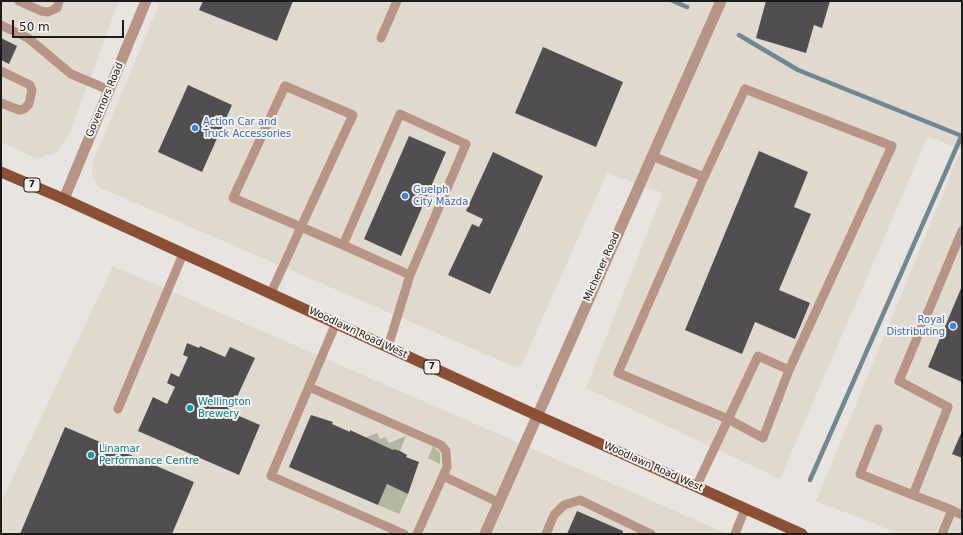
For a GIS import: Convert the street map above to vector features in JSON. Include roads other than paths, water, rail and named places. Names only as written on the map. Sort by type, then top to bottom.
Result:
[{"type":"main road","name":"Woodlawn Road West","points":[[1,172],[64,199],[536,415],[802,534]]},
{"type":"street","name":"Governors Road","points":[[64,199],[146,1]]},
{"type":"street","name":"Michener Road","points":[[485,534],[536,415],[721,1]]},
{"type":"lane","points":[[19,1],[41,11],[48,12],[57,8],[59,1]]},
{"type":"lane","points":[[381,38],[397,1]]},
{"type":"lane","points":[[1,25],[28,38],[71,74],[109,90]]},
{"type":"lane","points":[[1,71],[30,85],[32,90],[29,104],[24,109],[19,110],[1,103]]},
{"type":"lane","points":[[271,293],[301,227],[353,115],[285,86],[233,198],[301,227],[343,245],[410,275]]},
{"type":"lane","points":[[745,89],[892,146],[789,370],[763,438],[728,418],[618,373],[704,177],[745,89]]},
{"type":"lane","points":[[343,245],[400,114],[466,144],[410,275],[388,347]]},
{"type":"lane","points":[[652,156],[704,177]]},
{"type":"lane","points":[[913,495],[948,408],[897,384],[962,231]]},
{"type":"lane","points":[[118,409],[184,254]]},
{"type":"lane","points":[[336,323],[271,476],[404,534]]},
{"type":"lane","points":[[696,487],[758,356],[789,370]]},
{"type":"lane","points":[[309,387],[442,445],[446,451],[447,459],[443,476],[417,534]]},
{"type":"lane","points":[[878,429],[860,474],[962,515]]},
{"type":"lane","points":[[443,476],[498,502]]},
{"type":"lane","points":[[546,534],[554,515],[564,505],[580,500],[638,531],[651,534]]},
{"type":"lane","points":[[734,534],[745,509]]},
{"type":"lane","points":[[942,534],[952,510]]},
{"type":"waterway","points":[[673,1],[687,7]]},
{"type":"waterway","points":[[739,35],[798,70],[962,136]]},
{"type":"waterway","points":[[810,480],[962,135]]},
{"type":"place","name":"Action Car and Truck Accessories","points":[[195,128]]},
{"type":"place","name":"Guelph City Mazda","points":[[405,196]]},
{"type":"place","name":"Royal Distributing","points":[[953,326]]},
{"type":"place","name":"Wellington Brewery","points":[[190,408]]},
{"type":"place","name":"Linamar Performance Centre","points":[[91,455]]}]
